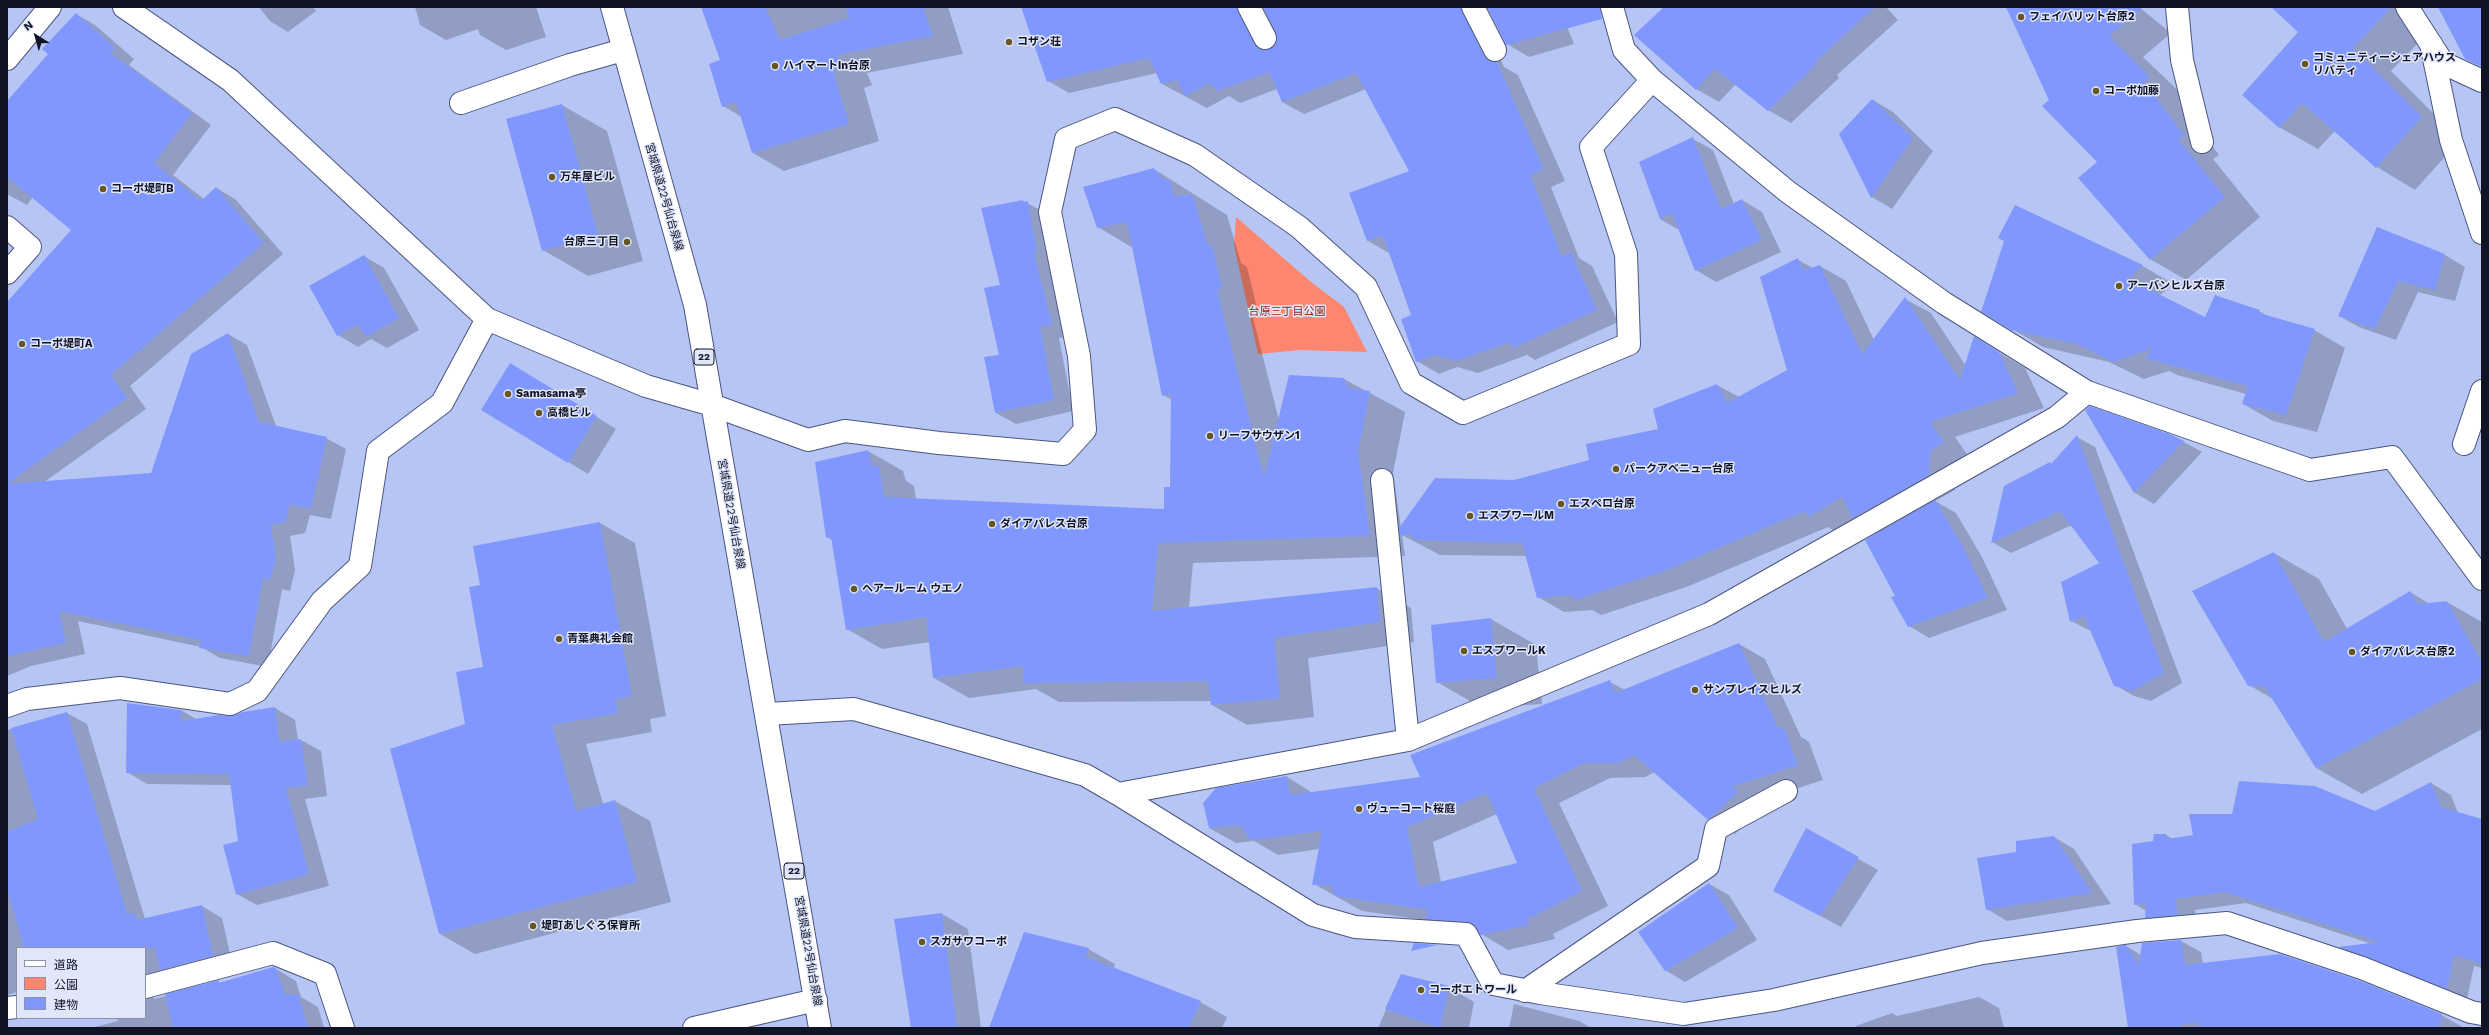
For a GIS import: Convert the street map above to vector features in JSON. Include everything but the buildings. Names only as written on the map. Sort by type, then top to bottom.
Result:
[{"type":"street","points":[[7,59],[50,7]]},
{"type":"street","points":[[124,7],[230,80],[487,319],[646,386],[712,405],[808,440],[845,431],[939,443],[1063,454],[1085,430],[1079,356],[1050,212],[1066,139],[1115,119],[1195,155],[1299,227],[1366,287],[1411,384],[1463,413],[1629,344],[1626,254],[1591,146],[1652,80]]},
{"type":"street","name":"宮城県道22号仙台泉線","points":[[612,7],[695,305],[767,714],[820,1028]]},
{"type":"street","points":[[1249,7],[1265,38]]},
{"type":"street","points":[[1473,7],[1495,50]]},
{"type":"street","points":[[1612,7],[1624,50],[1652,80],[1794,196],[1944,303],[2087,392],[2310,470],[2392,457],[2482,579]]},
{"type":"street","points":[[2177,7],[2182,60],[2202,142]]},
{"type":"street","points":[[2407,7],[2443,63],[2482,81]]},
{"type":"street","points":[[2431,44],[2451,140],[2482,233]]},
{"type":"street","points":[[461,103],[570,65],[623,50]]},
{"type":"street","points":[[7,227],[30,247],[7,273]]},
{"type":"street","points":[[7,706],[28,699],[120,688],[230,704],[257,691],[322,601],[360,566],[378,451],[442,403],[487,319]]},
{"type":"street","points":[[1118,794],[1408,740],[1709,614],[2057,417],[2087,392]]},
{"type":"street","points":[[2464,444],[2482,392]]},
{"type":"street","points":[[1382,480],[1408,740]]},
{"type":"street","points":[[767,714],[854,709],[1085,774],[1313,915],[1355,927],[1466,934],[1494,984],[1525,991],[1684,1014],[1774,1000],[1982,953],[2137,931],[2227,923],[2362,968],[2470,1012],[2482,1014]]},
{"type":"street","points":[[1525,991],[1708,866],[1716,830],[1786,790]]},
{"type":"street","points":[[146,987],[273,953],[325,974],[343,1028]]},
{"type":"street","points":[[698,1027],[816,1000]]},
{"type":"green space","name":"台原三丁目公園","points":[[1236,217],[1311,282],[1344,307],[1367,352],[1300,350],[1258,354],[1234,245]]},
{"type":"place","name":"フェイバリット台原2","points":[[2021,17]]},
{"type":"place","name":"コザン荘","points":[[1009,42]]},
{"type":"place","name":"コミュニティーシェアハウス リバティ","points":[[2305,64]]},
{"type":"place","name":"ハイマートin台原","points":[[775,66]]},
{"type":"place","name":"コーポ加藤","points":[[2096,91]]},
{"type":"place","name":"万年屋ビル","points":[[552,177]]},
{"type":"place","name":"コーポ堤町B","points":[[103,189]]},
{"type":"place","name":"台原三丁目","points":[[627,242]]},
{"type":"place","name":"アーバンヒルズ台原","points":[[2119,286]]},
{"type":"place","name":"コーポ堤町A","points":[[22,344]]},
{"type":"place","name":"Samasama亭","points":[[508,394]]},
{"type":"place","name":"高橋ビル","points":[[539,413]]},
{"type":"place","name":"リーフサウザン1","points":[[1210,436]]},
{"type":"place","name":"パークアベニュー台原","points":[[1616,469]]},
{"type":"place","name":"エスペロ台原","points":[[1561,504]]},
{"type":"place","name":"エスプワールM","points":[[1470,516]]},
{"type":"place","name":"ダイアパレス台原","points":[[992,524]]},
{"type":"place","name":"ヘアールーム ウエノ","points":[[854,589]]},
{"type":"place","name":"青葉典礼会館","points":[[559,639]]},
{"type":"place","name":"エスプワールK","points":[[1464,651]]},
{"type":"place","name":"ダイアパレス台原2","points":[[2352,652]]},
{"type":"place","name":"サンプレイスヒルズ","points":[[1695,690]]},
{"type":"place","name":"ヴューコート桜庭","points":[[1359,809]]},
{"type":"place","name":"堤町あしぐろ保育所","points":[[533,926]]},
{"type":"place","name":"スガサワコーポ","points":[[922,942]]},
{"type":"place","name":"コーポエトワール","points":[[1421,990]]}]
